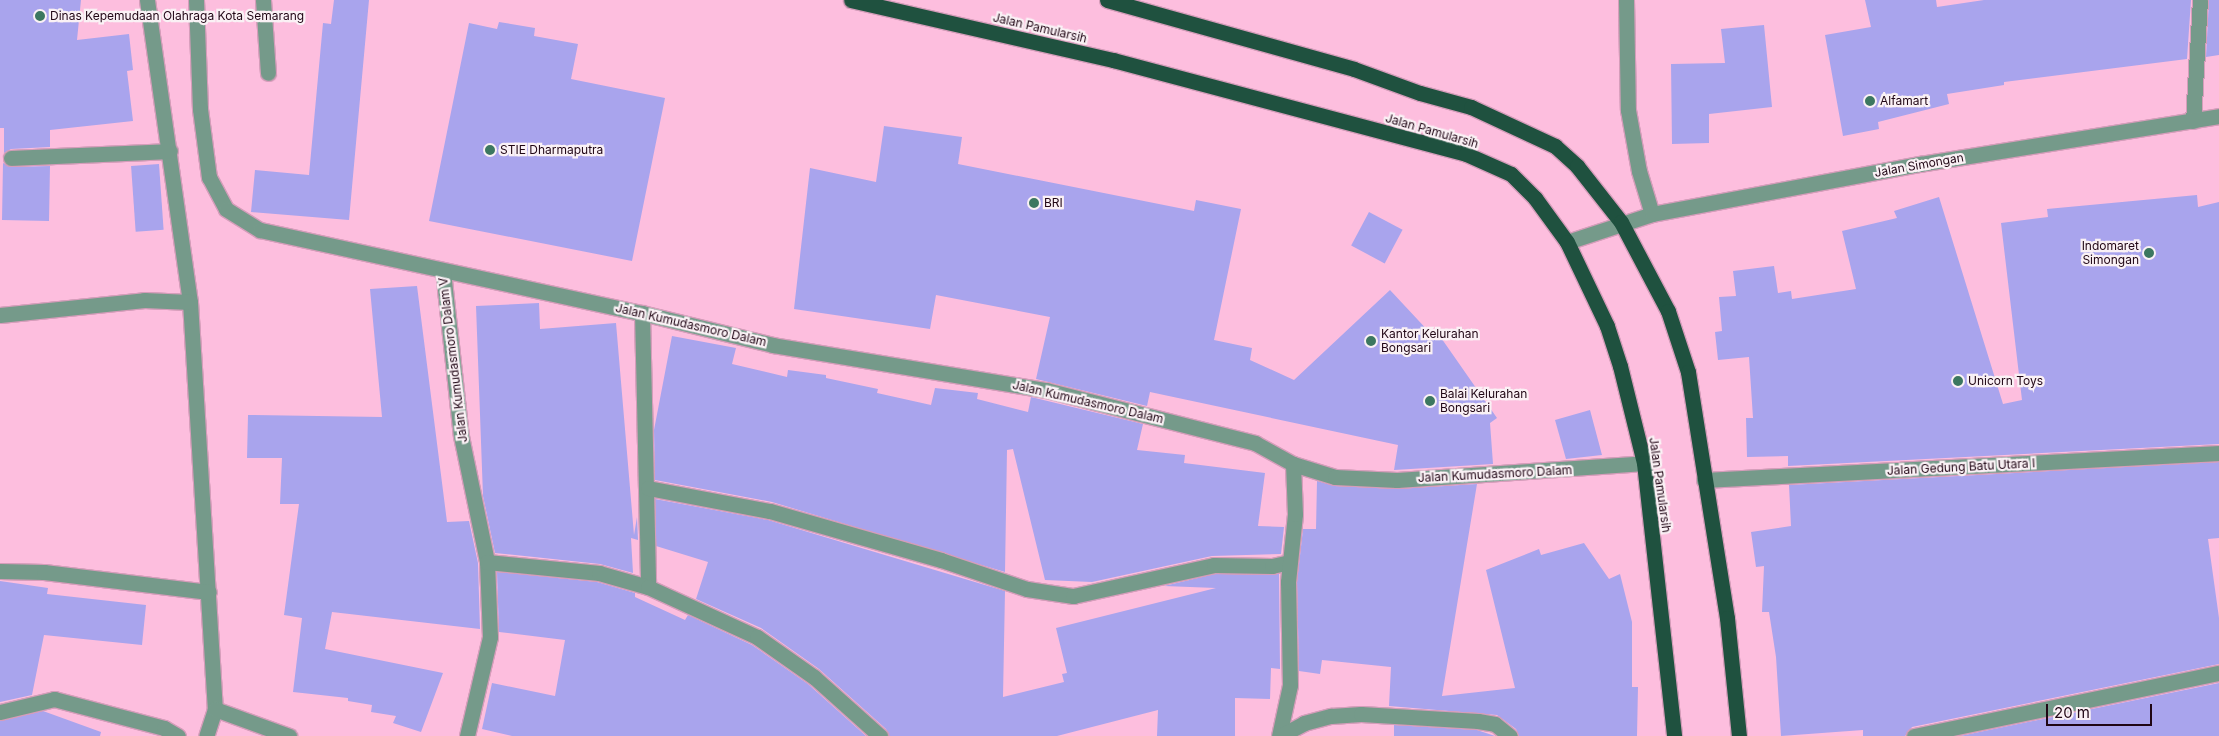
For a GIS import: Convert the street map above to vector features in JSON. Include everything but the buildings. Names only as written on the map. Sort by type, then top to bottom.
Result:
[{"type":"highway","name":"Jalan Pamularsih","points":[[851,0],[1113,60],[1466,154],[1510,174],[1535,198],[1567,242],[1607,326],[1633,413],[1644,463],[1674,736]]},
{"type":"highway","points":[[1107,0],[1354,69],[1420,93],[1472,107],[1555,146],[1577,166],[1621,222],[1668,311],[1688,372],[1727,618],[1739,736]]},
{"type":"street","points":[[147,0],[190,302],[215,709],[206,736]]},
{"type":"street","name":"Jalan Kumudasmoro Dalam V","points":[[196,0],[200,108],[207,162],[214,190],[226,208],[260,230],[443,271],[461,436],[487,562],[490,637],[467,736]]},
{"type":"street","points":[[263,0],[268,73]]},
{"type":"street","points":[[1626,0],[1628,110],[1639,171],[1652,214]]},
{"type":"street","points":[[2193,121],[2200,0]]},
{"type":"street","name":"Jalan Simongan","points":[[1567,242],[1621,222],[1652,214],[1920,164],[2219,116]]},
{"type":"street","points":[[11,158],[170,151]]},
{"type":"street","name":"Jalan Kumudasmoro Dalam","points":[[443,271],[642,313],[773,345],[1046,390],[1254,443],[1293,464],[1335,477],[1370,481],[1644,463]]},
{"type":"street","points":[[0,315],[144,300],[190,302]]},
{"type":"street","points":[[642,313],[648,488],[648,587]]},
{"type":"street","name":"Jalan Gedung Batu Utara I","points":[[1704,480],[2219,452]]},
{"type":"street","points":[[1279,736],[1290,685],[1290,562],[1295,514],[1293,464]]},
{"type":"street","points":[[648,488],[770,511],[941,560],[1027,589],[1073,596],[1214,565],[1272,566],[1290,562]]},
{"type":"street","points":[[487,562],[599,573],[648,587],[757,637],[814,678],[880,736]]},
{"type":"street","points":[[0,571],[44,572],[209,592]]},
{"type":"street","points":[[1914,736],[2219,673]]},
{"type":"street","points":[[0,712],[54,699],[164,728],[178,736]]},
{"type":"street","points":[[215,709],[289,736]]},
{"type":"street","points":[[1279,736],[1304,723],[1331,716],[1361,714],[1478,721],[1495,724],[1510,736]]},
{"type":"place","name":"Dinas Kepemudaan Olahraga Kota Semarang","points":[[40,16]]},
{"type":"place","name":"Alfamart","points":[[1870,101]]},
{"type":"place","name":"STIE Dharmaputra","points":[[490,150]]},
{"type":"place","name":"BRI","points":[[1034,203]]},
{"type":"place","name":"Indomaret Simongan","points":[[2149,253]]},
{"type":"place","name":"Kantor Kelurahan Bongsari","points":[[1371,341]]},
{"type":"place","name":"Unicorn Toys","points":[[1958,381]]},
{"type":"place","name":"Balai Kelurahan Bongsari","points":[[1430,401]]}]
